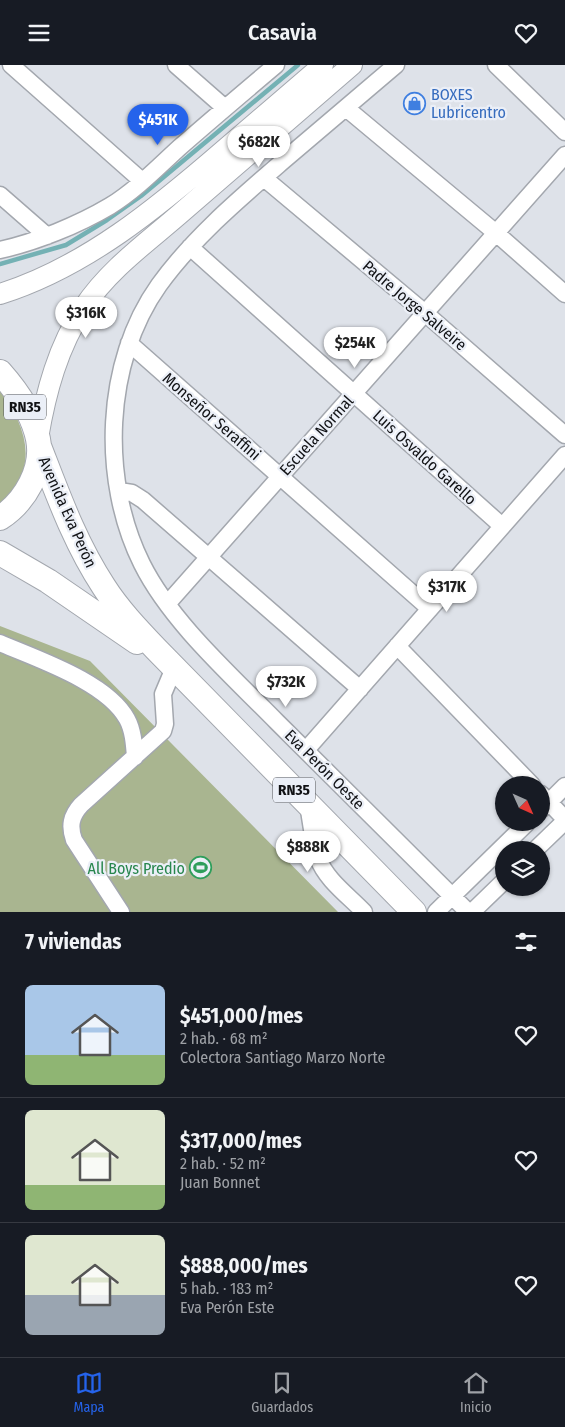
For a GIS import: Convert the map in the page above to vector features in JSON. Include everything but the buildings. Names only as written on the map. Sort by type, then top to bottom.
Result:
[{"type":"highway","name":"RN35","points":[[0,372],[24,405],[38,442]]},
{"type":"highway","points":[[0,518],[18,504],[28,489],[37,464],[38,442]]},
{"type":"highway","name":"Avenida Eva Perón","points":[[38,442],[80,547],[97,577],[120,609],[174,668],[414,912]]},
{"type":"highway","name":"Avenida Eva Perón","points":[[0,553],[57,587],[174,668]]},
{"type":"main road","points":[[0,294],[48,275],[127,227],[329,72],[352,65]]},
{"type":"main road","points":[[38,442],[48,385],[58,357],[70,331],[94,294],[134,254],[329,72],[349,71],[368,65]]},
{"type":"street","points":[[11,65],[142,181]]},
{"type":"street","points":[[176,65],[225,108]]},
{"type":"street","points":[[0,250],[46,236],[109,206],[142,181],[276,65]]},
{"type":"street","name":"Eva Perón Oeste","points":[[396,65],[264,178],[190,247],[169,272],[150,298],[135,326],[129,343],[120,375],[115,410],[114,443],[119,491],[136,551],[146,572],[168,603],[198,641],[468,912]]},
{"type":"street","points":[[496,65],[565,132]]},
{"type":"street","points":[[346,108],[496,233],[565,294]]},
{"type":"street","name":"Escuela Normal","points":[[168,603],[565,155]]},
{"type":"street","name":"Padre Jorge Salveire","points":[[264,178],[425,313],[565,435]]},
{"type":"street","points":[[0,195],[46,236]]},
{"type":"street","name":"Luis Osvaldo Garello","points":[[190,247],[502,526]]},
{"type":"street","name":"Monseñor Seraffini","points":[[129,343],[430,609]]},
{"type":"street","points":[[306,750],[502,526],[562,465]]},
{"type":"street","points":[[119,491],[132,493],[143,500],[360,689]]},
{"type":"street","points":[[0,643],[70,673],[109,699],[120,709],[128,721],[135,757]]},
{"type":"street","points":[[397,646],[523,776]]},
{"type":"street","points":[[121,912],[76,844],[72,835],[71,825],[74,814],[81,805],[161,733],[165,724],[163,694],[174,668]]},
{"type":"street","points":[[550,797],[565,786]]},
{"type":"street","points":[[308,804],[317,854],[321,865],[364,912]]},
{"type":"street","points":[[544,841],[565,820],[550,807]]},
{"type":"street","points":[[436,912],[520,831]]},
{"type":"street","points":[[472,912],[495,890]]},
{"type":"green space","points":[[0,389],[19,424],[23,436],[25,461],[16,487],[0,504]]},
{"type":"green space","points":[[0,626],[90,661],[338,912],[0,912]]},
{"type":"waterway","points":[[0,264],[66,245],[107,220],[141,196],[298,65]]},
{"type":"place","name":"BOXES Lubricentro","points":[[415,103]]},
{"type":"place","name":"All Boys Predio","points":[[201,868]]}]
